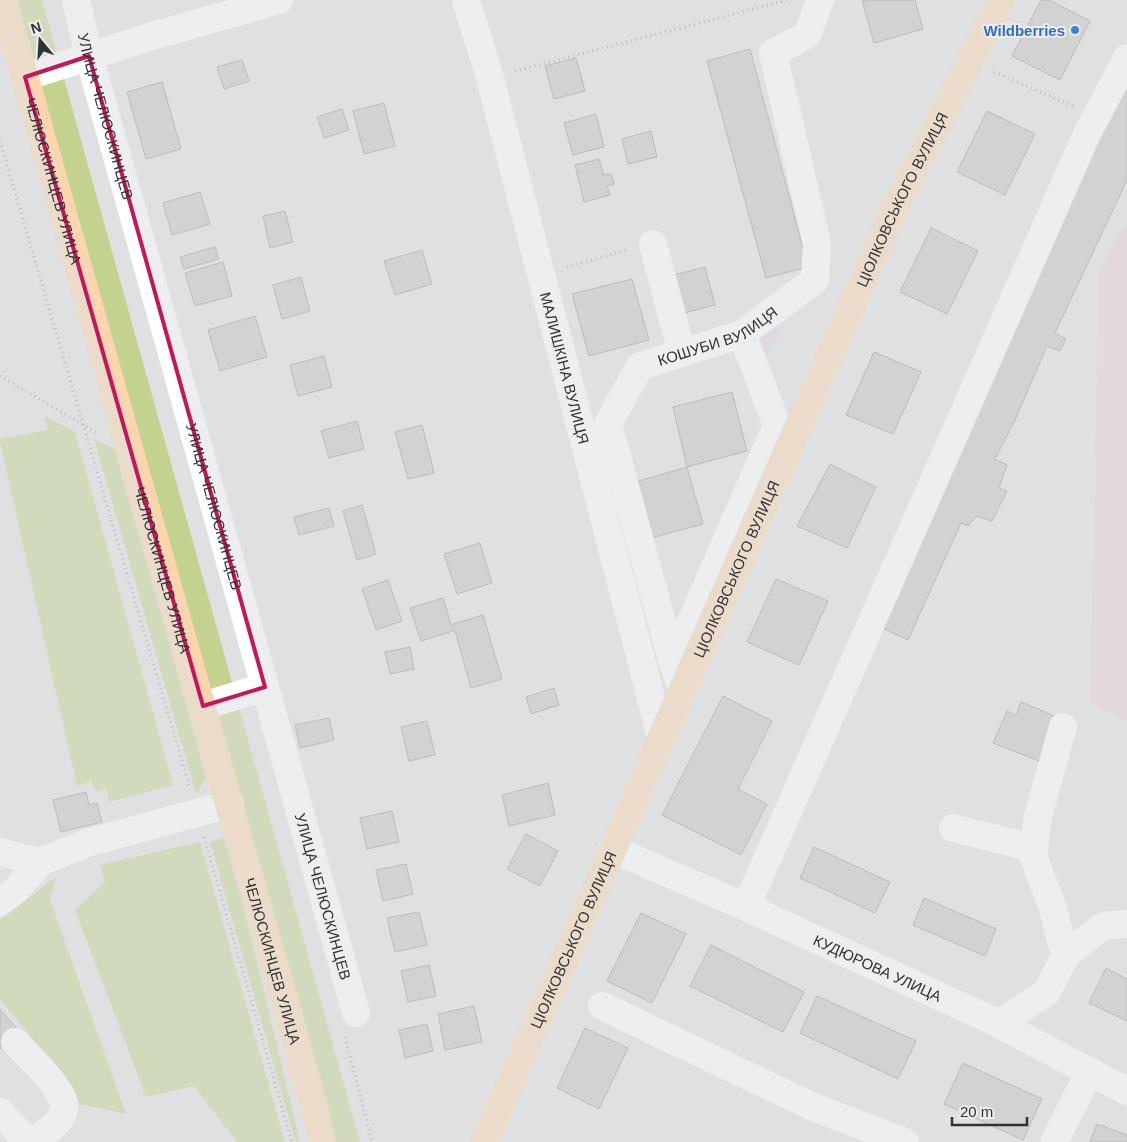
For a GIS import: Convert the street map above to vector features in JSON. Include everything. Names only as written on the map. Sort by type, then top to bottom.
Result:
[{"type":"main road","name":"ЧЕЛЮСКИНЦЕВ УЛИЦА","points":[[3,0],[99,345],[132,452],[203,706],[322,1142]]},
{"type":"main road","name":"ЦІОЛКОВСЬКОГО ВУЛИЦЯ","points":[[484,1142],[619,851],[661,737],[894,209],[1001,0]]},
{"type":"street","name":"УЛИЦА ЧЕЛЮСКИНЦЕВ","points":[[76,0],[356,1012]]},
{"type":"street","points":[[25,78],[152,36],[279,0]]},
{"type":"street","name":"МАЛИШКІНА ВУЛИЦЯ","points":[[466,0],[490,78],[661,737]]},
{"type":"street","name":"КОШУБИ ВУЛИЦЯ","points":[[682,688],[673,663],[608,424],[640,366],[742,334],[815,280],[818,244],[773,53],[807,35],[820,0]]},
{"type":"street","points":[[746,906],[1096,117],[1127,58]]},
{"type":"street","points":[[653,244],[682,353]]},
{"type":"street","points":[[673,663],[776,425],[742,334]]},
{"type":"street","points":[[203,706],[265,687]]},
{"type":"street","points":[[1064,727],[1038,816],[1033,855],[1053,909],[1065,956]]},
{"type":"street","points":[[0,902],[17,889],[40,862],[87,843],[230,804]]},
{"type":"street","points":[[953,828],[1034,848]]},
{"type":"street","name":"КУДЮРОВА УЛИЦА","points":[[619,851],[746,906],[998,1024],[1089,1073],[1127,1091]]},
{"type":"street","points":[[0,852],[40,862]]},
{"type":"street","points":[[998,1024],[1047,992],[1065,956],[1103,926],[1127,924]]},
{"type":"street","points":[[602,1006],[813,1106],[905,1142]]},
{"type":"street","points":[[0,1112],[29,1142],[58,1121],[65,1109],[63,1098],[56,1087],[15,1042]]},
{"type":"street","points":[[1054,1142],[1089,1073]]},
{"type":"path","points":[[490,78],[788,0]]},
{"type":"path","points":[[993,71],[1096,117]]},
{"type":"path","points":[[0,141],[292,1142]]},
{"type":"path","points":[[541,274],[653,244]]},
{"type":"path","points":[[0,376],[132,452]]},
{"type":"path","points":[[356,1012],[341,1021],[372,1142]]},
{"type":"highlighted area","points":[[89,56],[265,687],[203,706],[25,77]]},
{"type":"shaded area","points":[[1127,221],[1127,720],[1090,704],[1099,272]]},
{"type":"shaded area","points":[[766,324],[781,334],[766,357],[751,347]]},
{"type":"green space","points":[[14,0],[42,0],[360,1142],[334,1142]]},
{"type":"green space","points":[[45,416],[75,432],[173,785],[109,802],[107,789],[97,792],[91,781],[77,786],[0,442],[0,439],[48,430]]},
{"type":"green space","points":[[94,439],[118,451],[206,778],[196,794]]},
{"type":"green space","points":[[227,837],[300,1142],[295,1140],[210,842]]},
{"type":"green space","points":[[200,842],[285,1142],[237,1142],[194,1086],[146,1097],[75,910],[105,882],[100,865]]},
{"type":"green space","points":[[55,878],[50,900],[126,1114],[76,1103],[75,1090],[0,999],[0,920]]},
{"type":"building","points":[[862,0],[915,0],[923,29],[874,43]]},
{"type":"building","points":[[1041,0],[1049,0],[1090,21],[1060,80],[1012,56]]},
{"type":"building","points":[[750,49],[808,267],[766,278],[707,61]]},
{"type":"building","points":[[576,58],[585,91],[554,99],[545,66]]},
{"type":"building","points":[[242,60],[249,81],[224,89],[217,67]]},
{"type":"building","points":[[1127,80],[1127,180],[1055,333],[1066,339],[1060,351],[1047,346],[1015,420],[995,459],[1007,465],[999,488],[1007,491],[992,521],[976,516],[968,526],[961,523],[908,640],[875,625]]},
{"type":"building","points":[[162,82],[181,149],[146,159],[127,92]]},
{"type":"building","points":[[384,103],[395,146],[364,154],[353,111]]},
{"type":"building","points":[[342,109],[349,130],[324,138],[317,117]]},
{"type":"building","points":[[987,111],[1035,134],[1005,195],[957,172]]},
{"type":"building","points":[[596,114],[604,147],[573,155],[564,123]]},
{"type":"building","points":[[651,131],[657,157],[628,164],[622,139]]},
{"type":"building","points":[[599,159],[604,175],[611,174],[614,184],[607,186],[610,195],[584,202],[575,165]]},
{"type":"building","points":[[200,192],[210,224],[172,235],[163,203]]},
{"type":"building","points":[[285,211],[293,242],[270,248],[263,216]]},
{"type":"building","points":[[931,228],[978,251],[947,314],[900,292]]},
{"type":"building","points":[[215,247],[219,259],[184,269],[180,257]]},
{"type":"building","points":[[422,250],[432,284],[395,295],[384,261]]},
{"type":"building","points":[[223,262],[232,296],[195,306],[185,273]]},
{"type":"building","points":[[705,267],[715,305],[681,314],[670,276]]},
{"type":"building","points":[[301,277],[310,311],[282,319],[273,285]]},
{"type":"building","points":[[632,279],[649,340],[589,356],[572,294]]},
{"type":"building","points":[[255,316],[267,357],[220,371],[208,330]]},
{"type":"building","points":[[874,352],[921,372],[893,434],[846,415]]},
{"type":"building","points":[[324,356],[332,387],[298,396],[290,365]]},
{"type":"building","points":[[732,392],[747,451],[687,467],[673,407]]},
{"type":"building","points":[[357,421],[364,449],[329,458],[321,431]]},
{"type":"building","points":[[422,425],[434,473],[408,479],[395,432]]},
{"type":"building","points":[[830,464],[876,487],[847,548],[797,526]]},
{"type":"building","points":[[687,467],[703,524],[648,539],[632,483]]},
{"type":"building","points":[[362,505],[376,554],[357,560],[343,511]]},
{"type":"building","points":[[329,508],[334,526],[299,535],[294,517]]},
{"type":"building","points":[[480,543],[492,583],[457,594],[444,554]]},
{"type":"building","points":[[776,579],[828,601],[799,665],[747,642]]},
{"type":"building","points":[[388,580],[402,621],[376,630],[362,589]]},
{"type":"building","points":[[443,598],[453,631],[421,641],[410,608]]},
{"type":"building","points":[[483,615],[502,679],[471,688],[453,624]]},
{"type":"building","points":[[410,647],[414,669],[390,674],[385,652]]},
{"type":"building","points":[[554,688],[559,705],[531,714],[526,697]]},
{"type":"building","points":[[723,696],[772,721],[738,789],[767,804],[741,855],[662,815]]},
{"type":"building","points":[[1021,702],[1057,717],[1039,761],[993,743],[1007,711],[1016,715]]},
{"type":"building","points":[[329,718],[334,740],[300,748],[295,725]]},
{"type":"building","points":[[427,721],[435,755],[409,761],[401,727]]},
{"type":"building","points":[[548,783],[555,815],[509,826],[502,795]]},
{"type":"building","points":[[86,792],[89,805],[97,803],[102,822],[61,832],[53,800]]},
{"type":"building","points":[[392,811],[399,842],[367,849],[360,818]]},
{"type":"building","points":[[526,834],[558,851],[540,886],[507,869]]},
{"type":"building","points":[[814,847],[890,882],[875,913],[800,878]]},
{"type":"building","points":[[406,864],[413,894],[383,901],[376,870]]},
{"type":"building","points":[[924,898],[996,929],[985,956],[913,925]]},
{"type":"building","points":[[419,912],[427,945],[395,952],[387,918]]},
{"type":"building","points":[[641,913],[686,934],[652,1003],[607,981]]},
{"type":"building","points":[[711,945],[804,992],[783,1032],[690,986]]},
{"type":"building","points":[[429,965],[436,996],[408,1002],[401,971]]},
{"type":"building","points":[[1106,968],[1127,979],[1127,1021],[1089,1003]]},
{"type":"building","points":[[817,996],[916,1041],[898,1079],[800,1033]]},
{"type":"building","points":[[474,1006],[482,1042],[445,1050],[438,1014]]},
{"type":"building","points":[[0,1009],[20,1032],[0,1049]]},
{"type":"building","points":[[427,1024],[433,1051],[405,1058],[399,1030]]},
{"type":"building","points":[[585,1028],[628,1048],[599,1109],[557,1088]]},
{"type":"building","points":[[963,1063],[1042,1099],[1023,1140],[944,1104]]},
{"type":"building","points":[[1097,1124],[1127,1135],[1127,1142],[1090,1142]]},
{"type":"place","name":"Wildberries","points":[[1075,30]]}]
